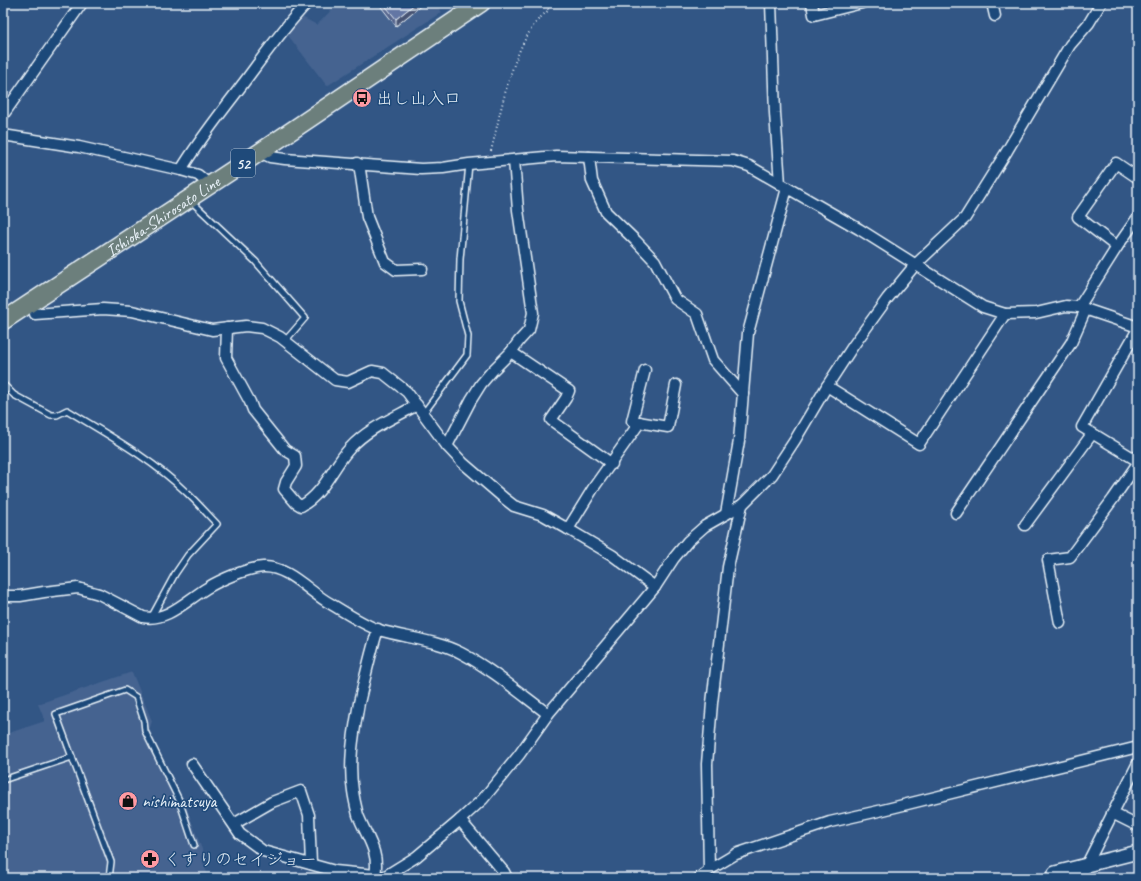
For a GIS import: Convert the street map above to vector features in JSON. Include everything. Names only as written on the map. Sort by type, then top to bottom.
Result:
[{"type":"main road","name":"Ishioka-Shirosato Line","points":[[3,321],[260,152],[481,3]]},
{"type":"street","points":[[3,115],[82,3]]},
{"type":"street","points":[[182,170],[192,152],[294,16],[307,3]]},
{"type":"street","points":[[726,514],[739,441],[748,333],[784,186],[775,113],[771,3]]},
{"type":"street","points":[[812,3],[814,15],[862,3]]},
{"type":"street","points":[[992,3],[995,16]]},
{"type":"street","points":[[192,764],[240,834],[263,851],[335,871],[378,877],[416,858],[460,820],[495,786],[548,714],[655,587],[674,558],[688,541],[706,526],[742,505],[772,475],[795,440],[826,386],[853,346],[888,299],[915,265],[965,218],[1070,45],[1102,3]]},
{"type":"street","points":[[3,136],[79,147],[182,170],[198,176],[210,185]]},
{"type":"street","points":[[260,152],[285,159],[357,163],[421,169],[556,156],[733,161],[749,166],[859,229],[983,307],[1005,314],[1036,313],[1066,306],[1082,308],[1138,328],[1082,427],[1138,462],[1113,499],[1070,557],[1048,560],[1060,623]]},
{"type":"street","points":[[589,157],[592,181],[606,212],[655,261],[675,299],[697,314],[713,360],[743,394]]},
{"type":"street","points":[[447,446],[471,400],[482,384],[492,370],[511,352],[529,330],[533,313],[518,210],[514,160]]},
{"type":"street","points":[[357,163],[360,170],[367,217],[385,262],[396,270],[422,269]]},
{"type":"street","points":[[1117,247],[1078,217],[1116,163],[1138,178]]},
{"type":"street","points":[[956,513],[1071,343],[1082,308],[1117,247],[1138,216]]},
{"type":"street","points":[[35,314],[103,309],[132,311],[212,330],[246,326],[262,328],[280,337],[335,380],[348,382],[372,371],[384,373],[407,392],[447,446],[463,463],[505,500],[514,506],[543,515],[568,529],[612,555],[655,587]]},
{"type":"street","points":[[826,386],[919,444],[1005,314]]},
{"type":"street","points":[[227,328],[226,358],[253,410],[285,450],[295,456],[296,466],[286,482],[284,489],[296,503],[301,506],[306,503],[328,480],[350,447],[376,427],[420,409]]},
{"type":"street","points":[[511,352],[569,391],[566,398],[550,420],[612,464]]},
{"type":"street","points":[[644,370],[632,421],[668,428],[676,385]]},
{"type":"street","points":[[568,529],[594,487],[612,464],[640,422]]},
{"type":"street","points":[[1026,525],[1092,434]]},
{"type":"street","points":[[709,870],[708,764],[712,703],[728,567],[742,505]]},
{"type":"street","points":[[3,596],[20,596],[78,588],[99,594],[143,617],[151,619],[168,614],[208,587],[236,574],[263,567],[279,569],[304,584],[329,604],[378,629],[445,646],[462,654],[548,714]]},
{"type":"street","points":[[378,629],[368,660],[352,740],[351,762],[353,790],[358,814],[375,854],[378,877]]},
{"type":"street","points":[[699,878],[709,870],[736,854],[830,822],[1138,747]]},
{"type":"street","points":[[1080,878],[1138,763]]},
{"type":"street","points":[[234,824],[272,802],[301,791],[309,815],[310,864]]},
{"type":"street","points":[[1112,813],[1138,826]]},
{"type":"street","points":[[460,820],[504,872],[507,878]]},
{"type":"street","points":[[1055,873],[1138,852]]},
{"type":"lane","points":[[420,409],[467,355],[468,336],[459,301],[459,266],[469,164]]},
{"type":"lane","points":[[188,199],[255,261],[305,318],[285,341]]},
{"type":"lane","points":[[3,384],[14,395],[51,415],[67,410],[126,446],[148,461],[187,493],[217,524],[188,555],[175,574],[151,619]]},
{"type":"lane","points":[[109,878],[111,862],[56,714],[125,690],[136,697],[144,721],[145,731],[178,800],[194,845]]},
{"type":"lane","points":[[3,780],[72,757]]},
{"type":"path","points":[[488,163],[513,67],[521,47],[533,27],[549,10],[543,3]]},
{"type":"shaded area","points":[[338,3],[434,3],[442,12],[327,86],[287,34],[300,16],[317,25]]},
{"type":"shaded area","points":[[132,672],[152,721],[149,731],[184,801],[203,852],[201,857],[209,878],[8,878],[3,864],[3,735],[45,721],[38,704]]},
{"type":"building","points":[[383,3],[416,3],[396,19]]},
{"type":"place","name":"出し山入口","points":[[362,98]]},
{"type":"place","name":"nishimatsuya","points":[[128,801]]},
{"type":"place","name":"くすりのセイジョー","points":[[150,859]]}]
